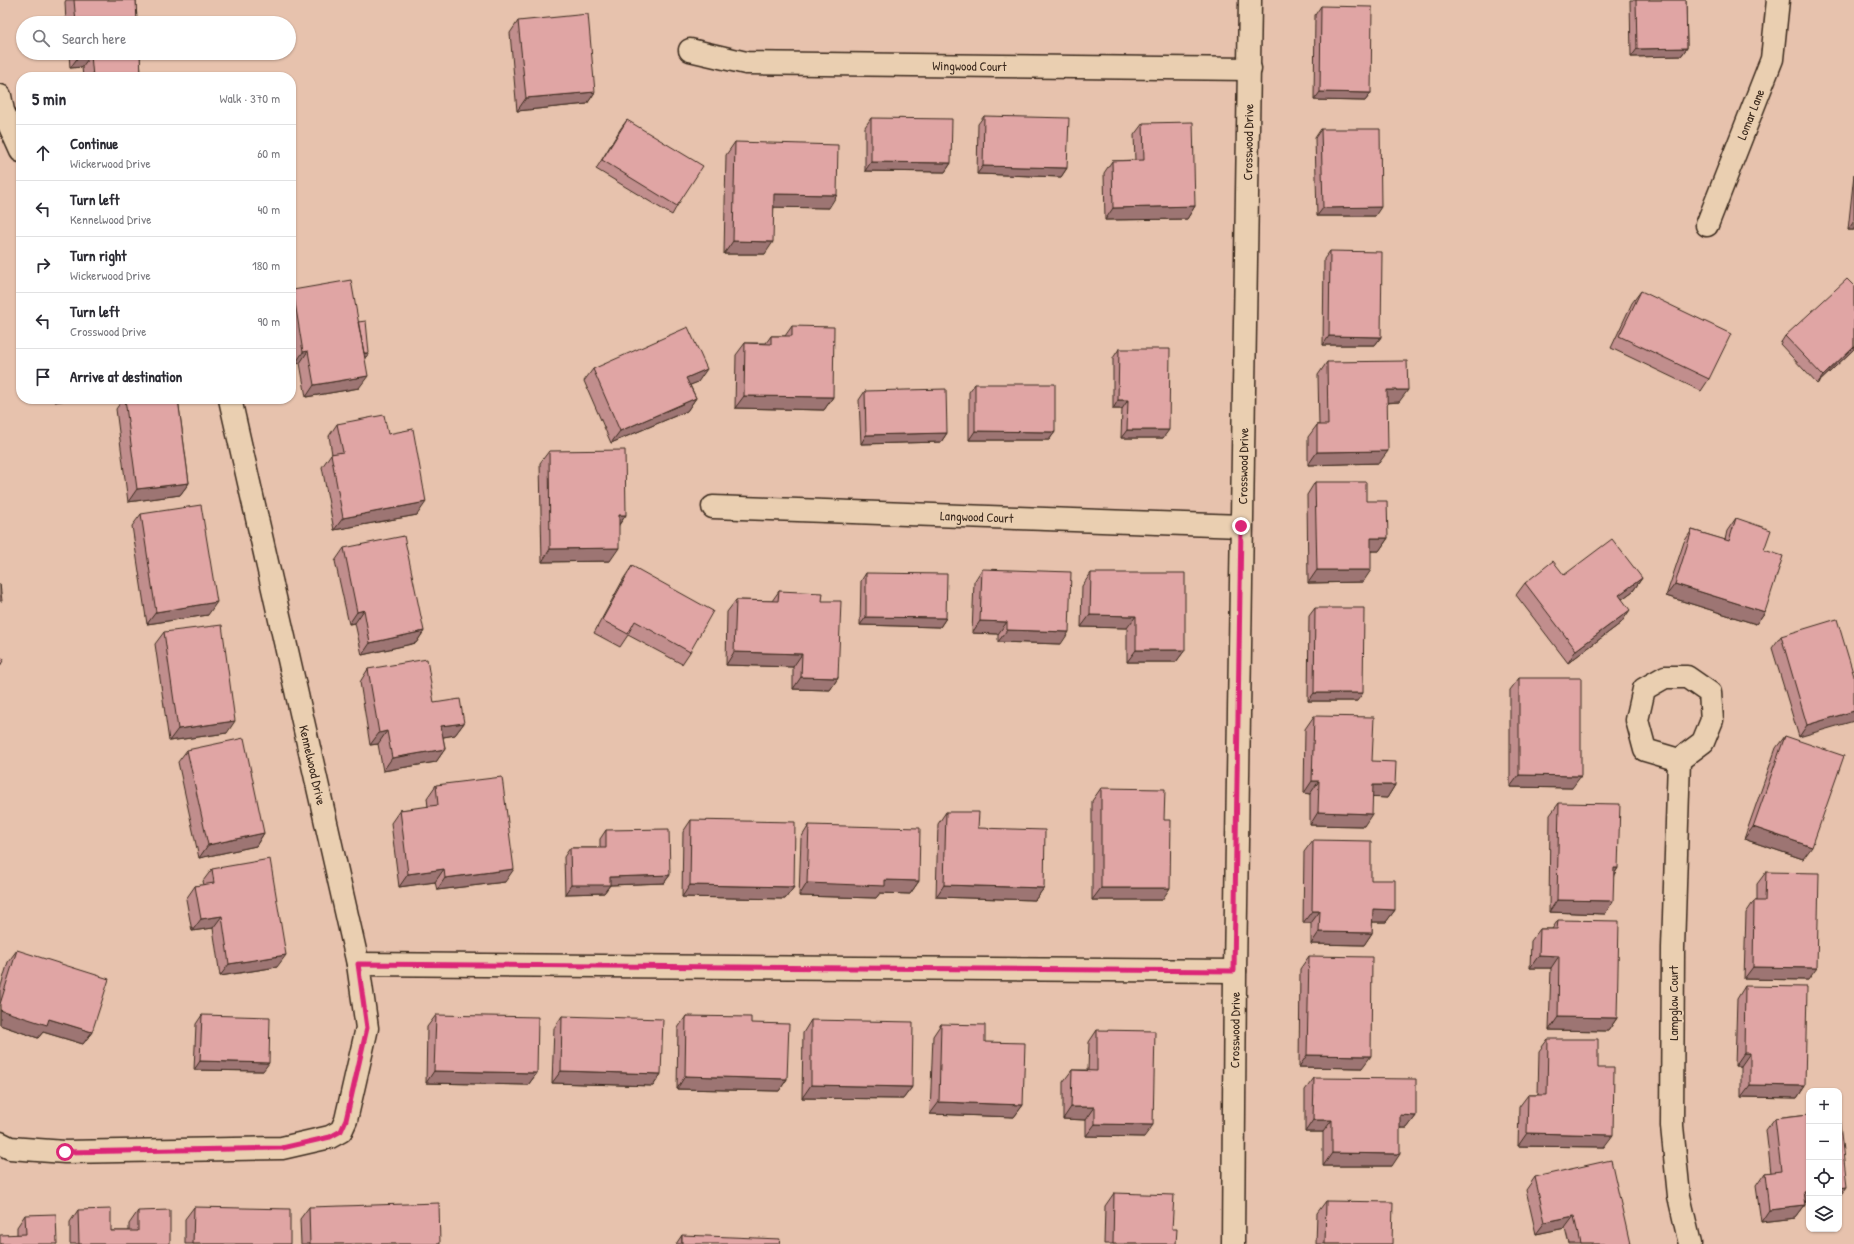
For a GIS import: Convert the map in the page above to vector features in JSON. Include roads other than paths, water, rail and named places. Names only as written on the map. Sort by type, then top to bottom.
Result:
[{"type":"street","name":"Crosswood Drive","points":[[1232,1244],[1234,971],[1250,0]]},
{"type":"street","name":"Lomar Lane","points":[[1707,225],[1772,59],[1778,0]]},
{"type":"street","name":"Wingwood Court","points":[[690,50],[746,63],[1250,70]]},
{"type":"street","points":[[0,96],[3,111],[16,140]]},
{"type":"street","name":"Kennelwood Drive","points":[[0,1143],[10,1148],[65,1152],[282,1148],[330,1137],[341,1131],[346,1120],[367,1028],[358,964],[231,404]]},
{"type":"street","name":"Langwood Court","points":[[713,507],[1241,526]]},
{"type":"street","name":"Lampglow Court","points":[[1679,760],[1673,948],[1672,1126],[1679,1196],[1690,1244]]},
{"type":"street","points":[[358,964],[1234,971]]}]
